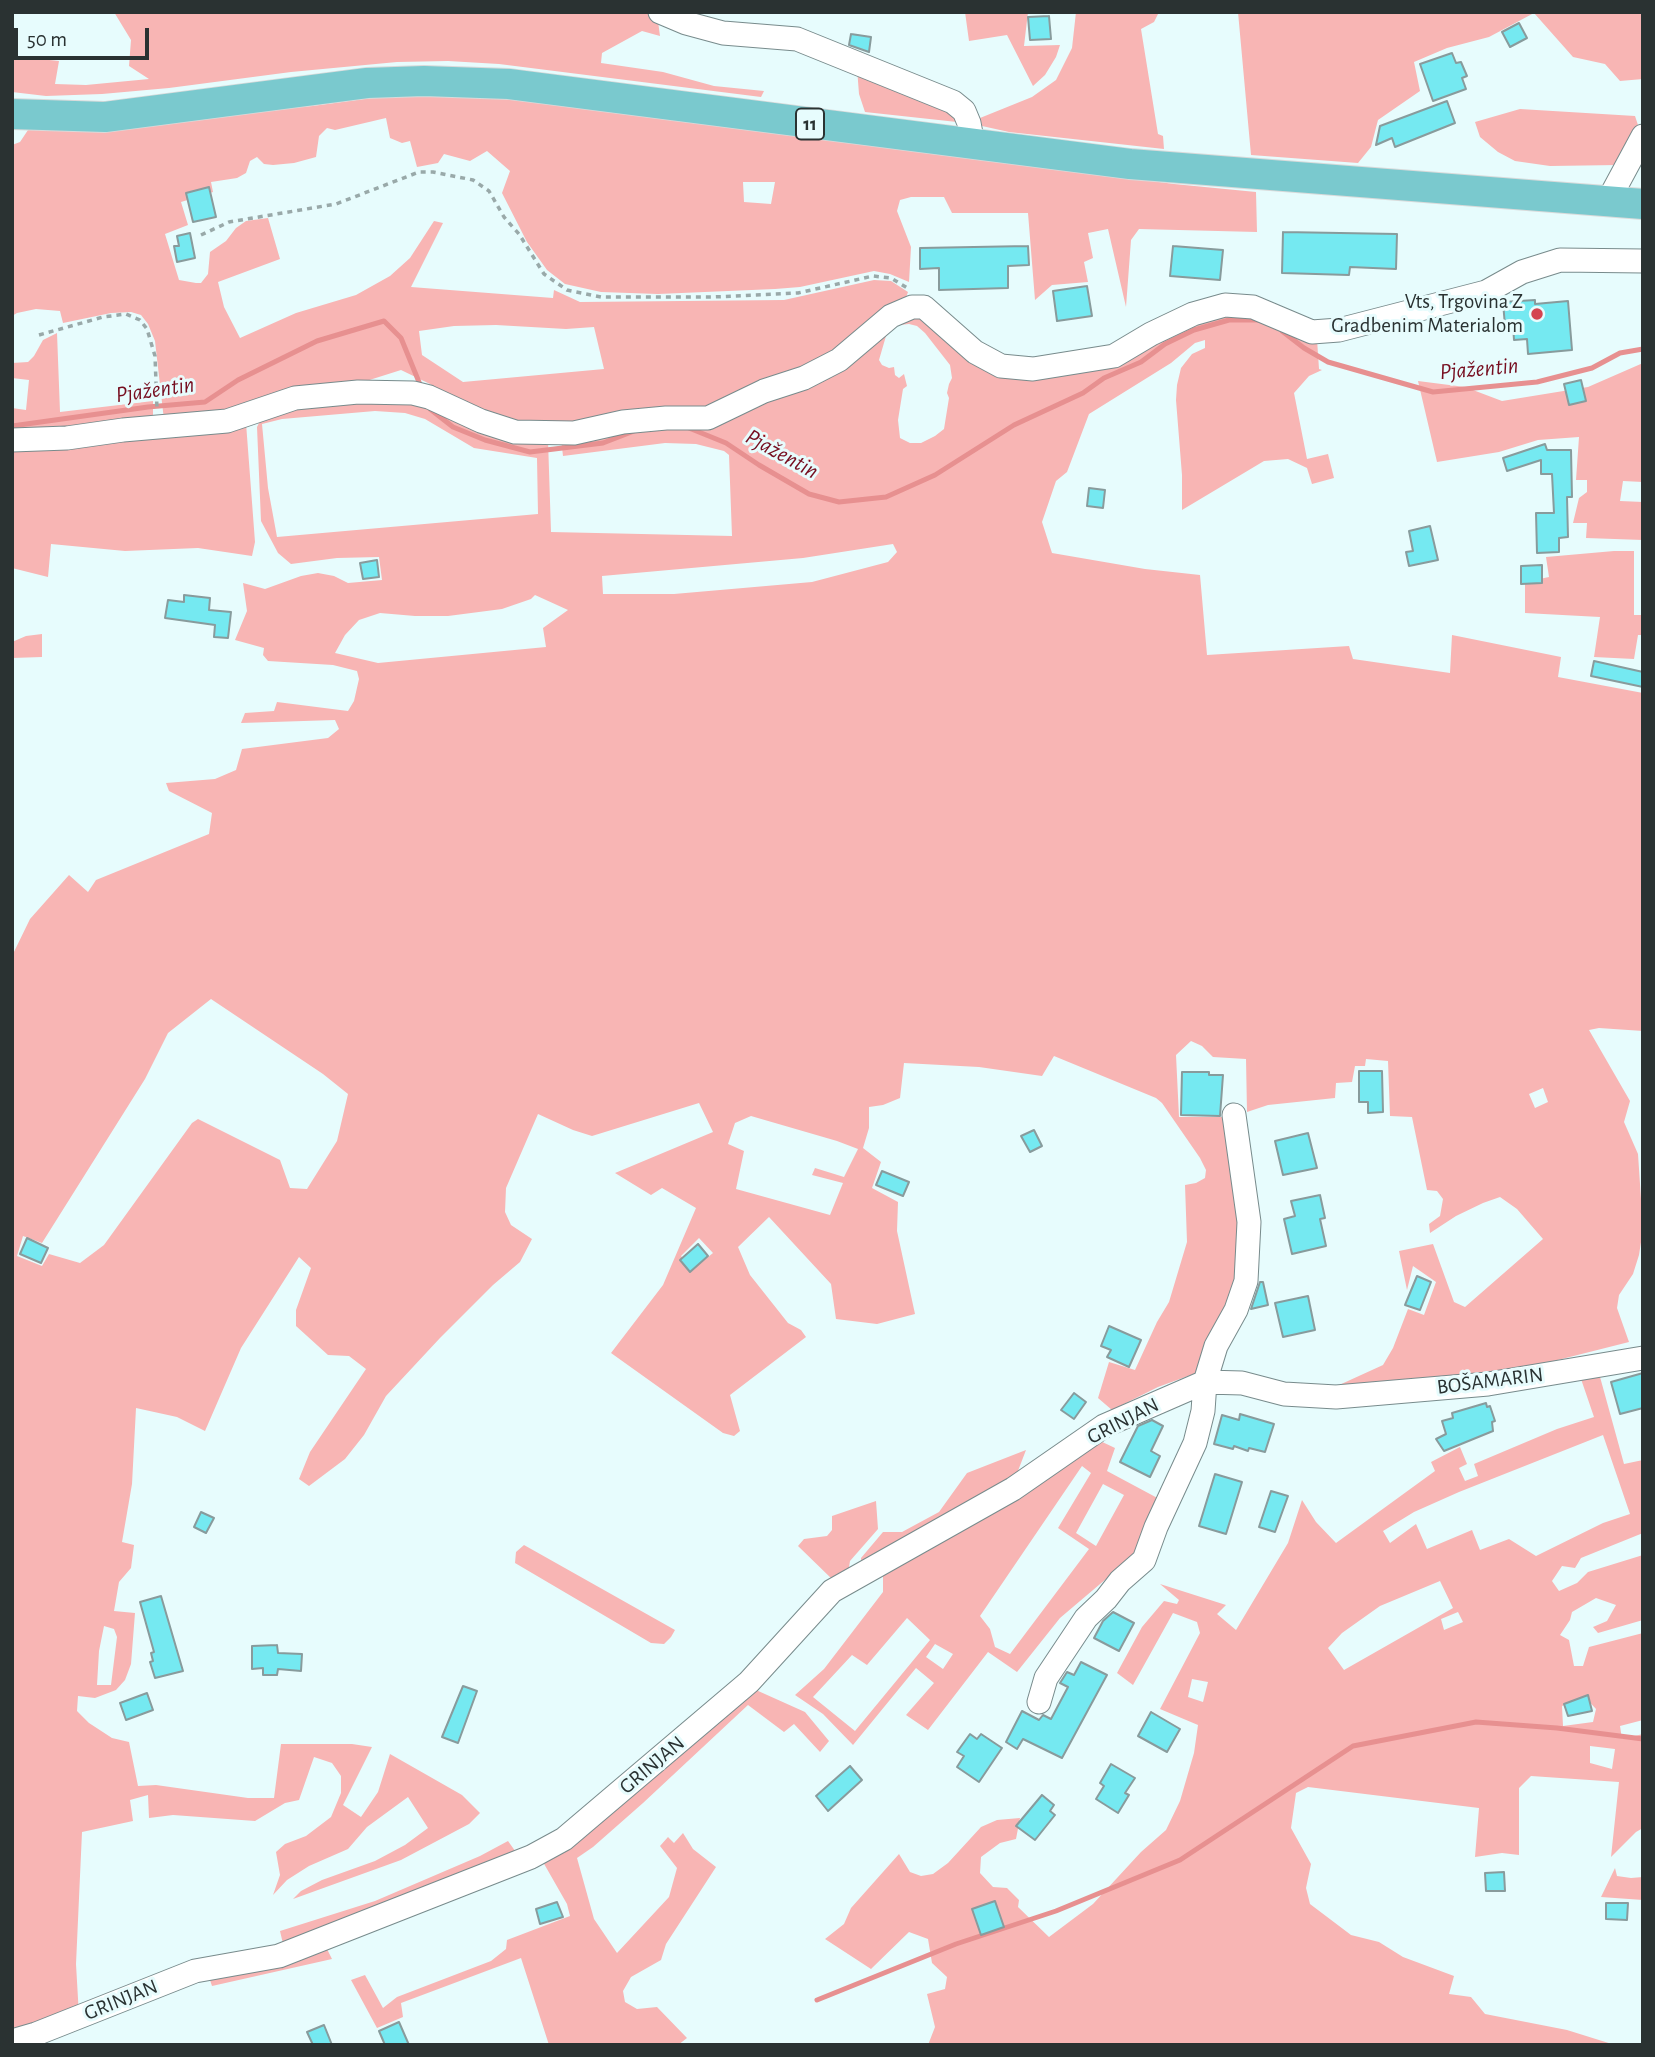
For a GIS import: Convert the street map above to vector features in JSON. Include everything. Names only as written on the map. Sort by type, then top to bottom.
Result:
[{"type":"main road","name":"11","points":[[12,114],[104,117],[367,83],[509,84],[1130,164],[1643,204]]},
{"type":"street","points":[[660,12],[686,23],[723,33],[797,39],[953,103],[964,111],[973,144]]},
{"type":"street","points":[[1608,201],[1643,136]]},
{"type":"street","points":[[12,440],[67,438],[227,421],[295,398],[358,392],[421,395],[481,421],[515,432],[574,433],[623,422],[708,418],[839,360],[891,316],[912,307],[924,307],[975,352],[1001,366],[1033,369],[1114,356],[1193,314],[1225,305],[1253,307],[1312,332],[1339,330],[1486,292],[1522,272],[1560,260],[1643,261]]},
{"type":"street","points":[[1039,1702],[1046,1678],[1086,1618],[1106,1600],[1120,1581],[1144,1560],[1156,1527],[1195,1443],[1203,1411],[1206,1382],[1216,1346],[1236,1310],[1245,1281],[1249,1222],[1234,1115]]},
{"type":"street","name":"BOŠAMARIN","points":[[1336,1397],[1488,1384],[1643,1358]]},
{"type":"street","name":"GRINJAN","points":[[12,2041],[195,1971],[279,1956],[531,1857],[564,1839],[751,1681],[832,1591],[1013,1489],[1104,1426],[1206,1382],[1242,1383],[1284,1394],[1336,1397]]},
{"type":"path","points":[[201,235],[229,222],[336,204],[419,172],[433,172],[473,180],[489,191],[544,274],[567,290],[601,297],[737,296],[797,293],[873,276],[891,278],[906,285],[924,307]]},
{"type":"path","points":[[39,335],[103,317],[126,314],[141,320],[147,329],[155,356],[157,412]]},
{"type":"shaded area","points":[[114,12],[651,12],[657,14],[660,36],[642,31],[602,53],[601,63],[663,72],[714,86],[764,91],[761,97],[499,64],[448,61],[397,62],[291,72],[102,94],[46,96],[12,92],[12,56],[59,61],[55,84],[86,85],[149,79],[129,66],[131,40]]},
{"type":"shaded area","points":[[965,12],[1028,12],[1024,46],[1060,45],[1045,75],[1033,86],[1007,35],[969,41]]},
{"type":"shaded area","points":[[1076,12],[1159,12],[1154,22],[1141,29],[1158,134],[1163,136],[1164,149],[1009,132],[982,126],[980,118],[1032,97],[1056,80],[1072,48]]},
{"type":"shaded area","points":[[1238,12],[1643,12],[1643,79],[1620,81],[1605,64],[1573,57],[1534,13],[1489,37],[1447,48],[1414,62],[1420,91],[1378,120],[1371,147],[1358,163],[1251,155]]},
{"type":"shaded area","points":[[857,68],[953,107],[957,122],[865,112],[859,94]]},
{"type":"shaded area","points":[[423,91],[497,94],[1174,184],[1256,192],[1257,232],[1139,229],[1131,240],[1126,307],[1108,229],[1088,233],[1093,258],[1084,262],[1088,282],[1052,285],[1035,300],[1028,213],[952,213],[944,197],[911,197],[900,200],[897,211],[911,247],[909,282],[874,271],[800,287],[775,289],[658,294],[601,292],[565,284],[547,270],[527,242],[502,193],[510,171],[487,151],[470,161],[444,154],[438,163],[417,167],[410,141],[402,143],[390,138],[386,118],[335,130],[327,128],[319,136],[316,157],[273,165],[264,164],[257,157],[250,161],[246,173],[237,178],[211,182],[213,192],[181,202],[188,225],[165,234],[179,280],[201,283],[208,274],[210,252],[226,241],[236,228],[246,221],[268,218],[280,259],[218,282],[224,307],[240,338],[296,313],[356,295],[390,276],[410,258],[434,221],[443,223],[411,287],[553,298],[554,290],[580,302],[784,300],[874,280],[891,281],[908,292],[905,300],[829,361],[722,408],[521,426],[446,395],[401,370],[341,389],[234,415],[164,420],[155,341],[141,315],[131,312],[111,313],[63,323],[60,311],[36,309],[12,316],[12,145],[20,142],[30,127],[88,126],[312,106]],"holes":[[[743,182],[775,182],[771,204],[744,202]],[[496,325],[566,329],[594,327],[604,369],[463,382],[422,355],[419,331],[454,326]]]},
{"type":"shaded area","points":[[1520,109],[1635,116],[1640,131],[1618,165],[1550,166],[1515,161],[1498,152],[1480,137],[1475,122]]},
{"type":"shaded area","points":[[1246,311],[1317,339],[1319,369],[1322,370],[1309,376],[1294,393],[1307,459],[1328,454],[1334,478],[1312,484],[1307,468],[1288,459],[1264,461],[1182,510],[1177,385],[1181,368],[1192,354],[1205,348],[1205,340],[1195,343],[1171,363],[1089,414],[1067,472],[1056,481],[1042,522],[1052,553],[1145,569],[1200,575],[1207,655],[1349,646],[1353,659],[1450,673],[1452,635],[1561,657],[1558,677],[1643,693],[1643,1031],[1599,1028],[1589,1030],[1630,1101],[1624,1122],[1638,1154],[1643,1229],[1633,1274],[1619,1295],[1617,1308],[1629,1342],[1538,1365],[1326,1391],[1383,1365],[1393,1348],[1408,1309],[1424,1315],[1436,1282],[1413,1266],[1407,1290],[1399,1251],[1433,1244],[1454,1302],[1465,1307],[1543,1239],[1517,1209],[1500,1197],[1456,1216],[1430,1233],[1429,1224],[1440,1216],[1443,1199],[1437,1191],[1427,1190],[1412,1117],[1390,1116],[1388,1061],[1366,1059],[1365,1066],[1355,1066],[1352,1082],[1336,1083],[1335,1098],[1268,1105],[1247,1112],[1246,1059],[1213,1057],[1202,1046],[1191,1041],[1176,1055],[1179,1117],[1226,1117],[1241,1200],[1242,1273],[1199,1372],[1158,1387],[1112,1410],[1098,1398],[1109,1362],[1135,1370],[1169,1302],[1187,1242],[1185,1185],[1205,1178],[1206,1170],[1200,1158],[1156,1098],[1054,1056],[1042,1076],[979,1067],[904,1063],[900,1098],[869,1107],[869,1128],[863,1148],[881,1162],[872,1188],[898,1202],[897,1231],[915,1314],[877,1324],[836,1319],[831,1284],[769,1217],[738,1247],[750,1275],[788,1323],[801,1330],[806,1337],[730,1395],[740,1431],[734,1436],[723,1433],[611,1353],[663,1285],[696,1208],[662,1188],[651,1195],[615,1173],[713,1132],[699,1103],[592,1136],[538,1114],[506,1188],[505,1212],[511,1225],[532,1239],[520,1262],[440,1338],[386,1396],[364,1435],[345,1459],[309,1486],[299,1479],[310,1452],[366,1369],[349,1356],[328,1355],[296,1326],[296,1310],[311,1268],[299,1257],[241,1348],[205,1431],[177,1417],[136,1408],[132,1484],[122,1542],[134,1545],[131,1568],[119,1582],[114,1611],[135,1613],[131,1664],[125,1680],[116,1690],[95,1698],[78,1696],[77,1711],[89,1723],[112,1738],[129,1742],[138,1786],[156,1785],[248,1798],[274,1798],[281,1744],[352,1744],[372,1747],[343,1805],[361,1817],[378,1792],[390,1754],[462,1795],[480,1813],[469,1824],[401,1860],[293,1899],[301,1891],[322,1880],[375,1861],[405,1845],[428,1828],[408,1797],[367,1827],[348,1849],[309,1866],[287,1880],[273,1895],[280,1875],[276,1852],[285,1844],[306,1836],[331,1817],[341,1793],[341,1776],[332,1763],[314,1757],[299,1800],[285,1803],[255,1821],[173,1815],[149,1818],[148,1795],[130,1800],[133,1821],[82,1832],[76,1964],[79,2016],[19,2035],[12,2025],[12,956],[30,919],[69,875],[88,892],[96,880],[209,834],[212,813],[169,791],[166,783],[215,779],[236,770],[242,749],[328,738],[339,729],[335,720],[241,723],[245,713],[274,711],[277,702],[348,711],[354,701],[359,679],[357,671],[333,665],[268,661],[263,655],[264,648],[235,640],[247,611],[243,583],[265,589],[318,573],[334,576],[348,583],[382,580],[379,557],[337,558],[291,564],[278,553],[261,521],[257,427],[261,419],[292,403],[408,400],[548,440],[551,532],[732,536],[729,455],[724,451],[696,444],[665,443],[563,456],[561,439],[705,422],[885,328],[886,336],[879,360],[882,365],[894,367],[895,375],[899,378],[904,374],[907,386],[903,389],[898,420],[900,438],[910,443],[921,443],[944,429],[949,398],[947,393],[952,378],[950,365],[925,333],[917,326],[899,325],[911,312],[1031,375],[1173,329]],"holes":[[[375,411],[405,413],[425,419],[474,448],[537,458],[538,514],[277,537],[268,488],[262,424],[282,419]],[[893,544],[897,552],[888,562],[812,582],[674,594],[603,594],[602,576],[803,558]],[[535,595],[568,610],[543,628],[546,647],[378,663],[335,653],[345,635],[359,620],[380,613],[448,616],[502,609],[531,599]],[[211,999],[323,1074],[348,1094],[337,1141],[307,1189],[290,1188],[280,1160],[198,1119],[192,1123],[104,1245],[80,1263],[49,1254],[42,1266],[17,1256],[23,1236],[42,1243],[145,1079],[168,1033]],[[1543,1088],[1548,1102],[1535,1108],[1529,1094]],[[751,1116],[858,1149],[844,1177],[815,1168],[812,1175],[843,1183],[830,1215],[736,1189],[744,1151],[728,1144],[735,1123]],[[699,1238],[713,1253],[693,1269],[681,1256]],[[104,1626],[114,1629],[117,1637],[111,1685],[97,1685],[99,1651]]]},
{"type":"shaded area","points":[[57,333],[60,412],[153,401],[153,421],[12,436],[12,408],[26,410],[29,380],[12,378],[12,363],[28,362],[43,340]]},
{"type":"shaded area","points":[[1643,363],[1643,482],[1623,481],[1620,501],[1643,502],[1643,540],[1586,538],[1587,523],[1573,523],[1579,498],[1587,492],[1587,480],[1576,480],[1579,437],[1538,440],[1499,452],[1437,462],[1418,381],[1465,387],[1502,401],[1588,387]]},
{"type":"shaded area","points":[[246,423],[255,542],[252,556],[198,548],[125,551],[51,544],[48,577],[12,568],[12,445]]},
{"type":"shaded area","points":[[1634,551],[1634,615],[1643,615],[1643,635],[1638,635],[1634,659],[1594,657],[1600,617],[1525,613],[1525,582],[1549,577],[1546,557]]},
{"type":"shaded area","points":[[42,634],[42,657],[12,658],[12,642],[26,636]]},
{"type":"shaded area","points":[[1597,1366],[1624,1464],[1643,1460],[1643,1533],[1581,1558],[1575,1568],[1562,1566],[1552,1581],[1559,1591],[1577,1583],[1588,1572],[1643,1555],[1643,1620],[1598,1633],[1593,1627],[1607,1621],[1616,1605],[1596,1598],[1572,1612],[1560,1635],[1569,1640],[1574,1666],[1583,1666],[1589,1647],[1643,1633],[1643,1720],[1620,1726],[1622,1739],[1643,1734],[1643,1828],[1611,1857],[1619,1782],[1531,1776],[1519,1788],[1519,1855],[1502,1853],[1475,1857],[1479,1808],[1308,1787],[1296,1793],[1291,1828],[1311,1864],[1306,1888],[1310,1904],[1351,1935],[1379,1942],[1403,1957],[1454,1976],[1449,1994],[1471,1997],[1485,2014],[1567,2030],[1615,2045],[928,2045],[935,2027],[927,1994],[945,1989],[947,1977],[932,1963],[928,1939],[909,1932],[871,1969],[825,1939],[844,1924],[851,1908],[899,1854],[910,1872],[921,1876],[933,1874],[948,1863],[981,1827],[997,1820],[1020,1818],[1016,1839],[1000,1843],[981,1857],[980,1873],[993,1887],[1007,1888],[1019,1900],[1018,1907],[1049,1937],[1093,1904],[1141,1852],[1166,1830],[1180,1801],[1194,1753],[1198,1725],[1160,1709],[1200,1633],[1197,1622],[1173,1613],[1133,1685],[1117,1673],[1142,1627],[1164,1601],[1177,1604],[1179,1600],[1160,1584],[1226,1605],[1217,1614],[1236,1630],[1288,1543],[1302,1500],[1316,1522],[1336,1543],[1435,1471],[1431,1462],[1460,1447],[1467,1464],[1459,1468],[1465,1481],[1478,1476],[1474,1464],[1557,1429],[1594,1417],[1581,1379]],"holes":[[[1603,1435],[1630,1514],[1603,1523],[1536,1556],[1509,1539],[1480,1550],[1472,1530],[1427,1549],[1416,1524],[1390,1543],[1383,1531],[1414,1512]],[[1440,1581],[1453,1608],[1344,1670],[1328,1648],[1342,1633],[1380,1606]],[[1458,1612],[1463,1622],[1444,1630],[1441,1619]],[[1192,1679],[1208,1682],[1203,1702],[1188,1697]],[[1585,1697],[1596,1709],[1593,1722],[1563,1726],[1562,1706]],[[1590,1746],[1615,1749],[1612,1769],[1590,1763]]]},
{"type":"shaded area","points":[[1096,1439],[1115,1448],[1107,1471],[1163,1501],[1139,1551],[1060,1618],[1017,1672],[988,1652],[928,1730],[906,1715],[934,1683],[916,1668],[853,1745],[823,1714],[795,1695],[824,1669],[883,1592],[883,1569]],"holes":[[[1082,1466],[1091,1473],[1058,1528],[1089,1549],[1010,1654],[995,1647],[990,1629],[980,1616]],[[1103,1484],[1124,1495],[1096,1546],[1076,1533]],[[907,1618],[930,1640],[855,1731],[813,1697],[852,1655],[867,1665]],[[935,1644],[953,1654],[943,1669],[926,1657]]]},
{"type":"shaded area","points":[[1026,1450],[1016,1476],[861,1567],[861,1558],[883,1532],[902,1532],[939,1512],[967,1473]]},
{"type":"shaded area","points":[[876,1501],[878,1529],[850,1561],[848,1573],[834,1581],[798,1546],[804,1539],[827,1536],[832,1530],[832,1516]]},
{"type":"shaded area","points":[[524,1545],[675,1630],[671,1637],[664,1644],[651,1643],[515,1563],[516,1552]]},
{"type":"shaded area","points":[[756,1690],[805,1712],[829,1741],[820,1752],[794,1724],[784,1732],[748,1705],[643,1803],[577,1858],[594,1919],[617,1953],[669,1897],[677,1868],[660,1846],[668,1837],[674,1843],[683,1833],[693,1849],[716,1867],[666,1944],[661,1960],[631,1977],[623,1991],[625,2002],[637,2009],[657,2007],[687,2038],[678,2045],[549,2045],[521,1958],[401,2003],[403,2017],[377,2028],[351,1980],[365,1975],[383,2008],[397,1997],[491,1961],[506,1949],[507,1940],[570,1916],[567,1904],[543,1862]]},
{"type":"shaded area","points":[[508,1841],[518,1855],[284,1948],[280,1931],[375,1901],[480,1856]]},
{"type":"shaded area","points":[[1615,1868],[1617,1876],[1643,1877],[1643,1900],[1601,1897]]},
{"type":"shaded area","points":[[327,1949],[332,1959],[212,1986],[210,1980]]},
{"type":"building","points":[[1049,16],[1051,39],[1030,40],[1028,17]]},
{"type":"building","points":[[1519,23],[1527,38],[1510,47],[1502,32]]},
{"type":"building","points":[[851,34],[871,37],[869,52],[849,45]]},
{"type":"building","points":[[1452,53],[1456,63],[1461,62],[1467,76],[1462,78],[1466,89],[1433,101],[1420,64]]},
{"type":"building","points":[[1447,101],[1455,123],[1395,147],[1392,138],[1376,145],[1380,126]]},
{"type":"building","points":[[209,187],[216,217],[193,222],[186,193]]},
{"type":"building","points":[[1283,232],[1397,234],[1396,269],[1350,267],[1349,275],[1282,273]]},
{"type":"building","points":[[190,233],[195,258],[177,262],[174,246],[179,246],[177,236]]},
{"type":"building","points":[[1028,246],[1029,265],[1008,266],[1008,288],[939,290],[939,268],[920,269],[920,248]]},
{"type":"building","points":[[1173,246],[1223,250],[1220,280],[1170,276]]},
{"type":"building","points":[[1087,286],[1092,316],[1057,321],[1053,291]]},
{"type":"building","name":"Vts, Trgovina Z Gradbenim Materialom","points":[[1535,300],[1535,304],[1568,301],[1572,350],[1528,354],[1527,339],[1514,340],[1513,325],[1505,326],[1503,302]]},
{"type":"building","points":[[1581,380],[1586,401],[1569,405],[1564,384]]},
{"type":"building","points":[[1545,444],[1547,450],[1571,450],[1572,497],[1567,497],[1568,537],[1559,538],[1559,552],[1537,553],[1536,513],[1554,513],[1552,474],[1541,474],[1541,460],[1507,471],[1503,458]]},
{"type":"building","points":[[1089,488],[1105,490],[1103,508],[1087,506]]},
{"type":"building","points":[[1430,526],[1438,560],[1409,566],[1406,552],[1413,551],[1409,531]]},
{"type":"building","points":[[377,560],[379,577],[363,579],[360,563]]},
{"type":"building","points":[[1542,565],[1542,583],[1521,584],[1521,566]]},
{"type":"building","points":[[184,595],[210,598],[209,610],[231,612],[228,638],[214,637],[215,625],[165,618],[168,600],[184,602]]},
{"type":"building","points":[[1594,661],[1643,672],[1643,687],[1591,676]]},
{"type":"building","points":[[1359,1071],[1382,1071],[1383,1112],[1368,1113],[1368,1102],[1359,1102]]},
{"type":"building","points":[[1182,1072],[1223,1075],[1220,1116],[1181,1115]]},
{"type":"building","points":[[1034,1130],[1042,1146],[1030,1152],[1021,1136]]},
{"type":"building","points":[[1308,1133],[1317,1168],[1283,1175],[1275,1141]]},
{"type":"building","points":[[882,1171],[909,1182],[903,1196],[876,1185]]},
{"type":"building","points":[[1320,1195],[1325,1218],[1320,1219],[1326,1246],[1292,1254],[1284,1219],[1295,1216],[1291,1201]]},
{"type":"building","points":[[27,1238],[48,1248],[41,1263],[20,1254]]},
{"type":"building","points":[[698,1244],[708,1256],[690,1272],[680,1260]]},
{"type":"building","points":[[1417,1276],[1431,1282],[1420,1310],[1405,1305]]},
{"type":"building","points":[[1260,1282],[1263,1282],[1268,1305],[1251,1309]]},
{"type":"building","points":[[1308,1296],[1315,1330],[1283,1337],[1275,1303]]},
{"type":"building","points":[[1109,1326],[1141,1340],[1129,1367],[1107,1357],[1111,1350],[1101,1346]]},
{"type":"building","points":[[1643,1373],[1643,1408],[1620,1414],[1611,1382]]},
{"type":"building","points":[[1074,1393],[1086,1402],[1074,1419],[1061,1410]]},
{"type":"building","points":[[1486,1403],[1487,1407],[1490,1406],[1495,1421],[1492,1422],[1493,1431],[1444,1451],[1436,1439],[1446,1434],[1442,1421],[1453,1418],[1452,1413]]},
{"type":"building","points":[[1240,1414],[1274,1424],[1265,1452],[1214,1444],[1222,1415],[1239,1420]]},
{"type":"building","points":[[1152,1420],[1163,1426],[1151,1451],[1160,1456],[1150,1477],[1120,1462],[1138,1426]]},
{"type":"building","points":[[1215,1474],[1242,1482],[1226,1534],[1199,1526]]},
{"type":"building","points":[[1271,1491],[1288,1496],[1275,1532],[1259,1527]]},
{"type":"building","points":[[201,1512],[214,1518],[206,1533],[194,1527]]},
{"type":"building","points":[[161,1596],[183,1671],[155,1678],[150,1662],[153,1661],[151,1653],[154,1652],[140,1602]]},
{"type":"building","points":[[1113,1612],[1134,1623],[1119,1651],[1094,1638],[1103,1621]]},
{"type":"building","points":[[277,1645],[278,1653],[302,1654],[301,1671],[278,1669],[277,1675],[263,1675],[263,1668],[252,1669],[252,1646]]},
{"type":"building","points":[[1081,1662],[1107,1675],[1062,1758],[1023,1739],[1017,1749],[1006,1742],[1022,1711],[1039,1720],[1043,1715],[1051,1719],[1068,1687],[1060,1683],[1067,1672],[1074,1675]]},
{"type":"building","points":[[463,1686],[477,1691],[458,1743],[442,1737]]},
{"type":"building","points":[[147,1693],[153,1710],[126,1720],[120,1703]]},
{"type":"building","points":[[1588,1695],[1592,1711],[1568,1716],[1564,1704]]},
{"type":"building","points":[[1151,1712],[1180,1729],[1167,1752],[1138,1736]]},
{"type":"building","points":[[970,1734],[977,1739],[981,1734],[1002,1748],[979,1782],[957,1767],[964,1756],[957,1752]]},
{"type":"building","points":[[1111,1764],[1135,1778],[1125,1793],[1129,1795],[1118,1813],[1096,1799],[1104,1786],[1100,1783]]},
{"type":"building","points":[[850,1766],[862,1780],[828,1811],[816,1796]]},
{"type":"building","points":[[1042,1795],[1054,1805],[1050,1811],[1055,1815],[1035,1840],[1016,1826]]},
{"type":"building","points":[[1504,1872],[1505,1891],[1486,1891],[1485,1873]]},
{"type":"building","points":[[995,1901],[1004,1927],[981,1935],[972,1909]]},
{"type":"building","points":[[557,1902],[563,1917],[540,1924],[536,1909]]},
{"type":"building","points":[[1606,1903],[1628,1903],[1627,1920],[1606,1919]]},
{"type":"building","points":[[399,2022],[409,2045],[385,2045],[379,2031]]},
{"type":"building","points":[[324,2025],[332,2045],[313,2045],[307,2032]]},
{"type":"waterway","name":"Pjažentin","points":[[689,428],[726,443],[809,494],[839,502],[886,497],[935,475],[1014,425],[1083,393],[1104,378],[1141,362],[1165,344],[1194,330],[1229,320],[1259,320]]},
{"type":"waterway","name":"Pjažentin","points":[[12,426],[205,402],[238,380],[317,341],[384,321],[401,338],[421,387]]},
{"type":"waterway","name":"Pjažentin","points":[[1282,331],[1328,362],[1433,392],[1537,382],[1592,368],[1620,353],[1643,349]]},
{"type":"waterway","name":"Pjažentin","points":[[430,409],[453,427],[485,440],[530,452],[603,443],[634,431]]},
{"type":"waterway","points":[[817,2000],[956,1944],[1056,1911],[1180,1860],[1353,1746],[1476,1722],[1557,1728],[1643,1739]]},
{"type":"place","name":"Vts, Trgovina Z Gradbenim Materialom","points":[[1537,314]]}]
